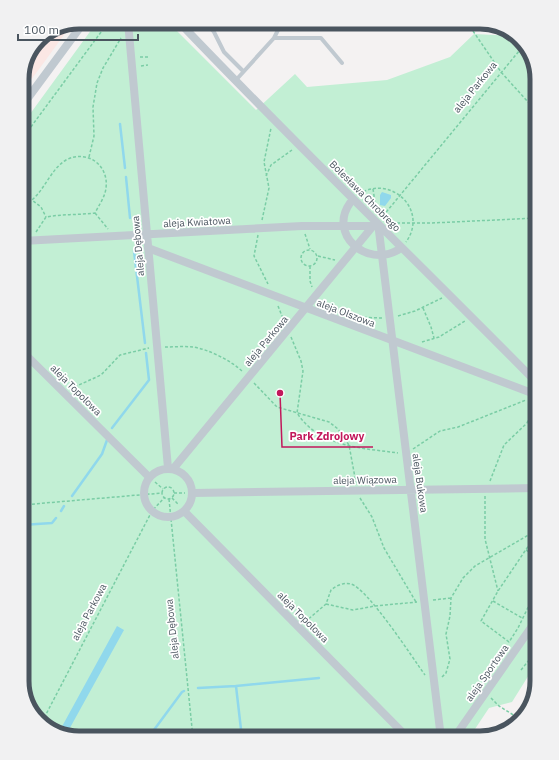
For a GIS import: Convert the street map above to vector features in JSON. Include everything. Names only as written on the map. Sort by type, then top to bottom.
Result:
[{"type":"street","points":[[29,97],[79,29]]},
{"type":"street","name":"aleja Dębowa","points":[[129,29],[157,347],[170,468]]},
{"type":"street","name":"Bolesława Chrobrego","points":[[186,29],[235,81],[530,376]]},
{"type":"street","points":[[350,203],[345,213],[344,225],[348,238],[356,247],[368,254],[382,256],[398,250]]},
{"type":"street","name":"aleja Kwiatowa","points":[[29,240],[302,226],[344,225],[376,229]]},
{"type":"street","name":"aleja Parkowa","points":[[170,468],[288,330],[356,247],[376,229]]},
{"type":"street","name":"aleja Bukowa","points":[[376,229],[382,256],[391,341],[440,731]]},
{"type":"street","name":"aleja Olszowa","points":[[148,248],[530,392]]},
{"type":"street","name":"aleja Topolowa","points":[[29,358],[149,477]]},
{"type":"street","points":[[170,468],[185,475],[192,486],[193,493],[189,506],[184,511],[170,517],[164,517],[152,512],[146,504],[144,494],[144,488],[149,477],[160,469],[170,468]]},
{"type":"street","name":"aleja Wiązowa","points":[[193,493],[530,488]]},
{"type":"street","name":"aleja Topolowa","points":[[184,511],[401,731]]},
{"type":"street","name":"aleja Sportowa","points":[[459,731],[530,629]]},
{"type":"lane","points":[[211,29],[224,52],[243,71]]},
{"type":"lane","points":[[235,81],[274,38],[278,29]]},
{"type":"lane","points":[[274,38],[321,38],[342,63]]},
{"type":"path","points":[[29,130],[103,29]]},
{"type":"path","points":[[472,31],[501,72],[530,104]]},
{"type":"path","points":[[89,156],[94,136],[93,107],[97,84],[103,68],[121,37]]},
{"type":"path","name":"aleja Parkowa","points":[[382,217],[520,49]]},
{"type":"path","points":[[140,57],[148,58]]},
{"type":"path","points":[[141,66],[148,65]]},
{"type":"path","points":[[272,125],[264,162],[269,188],[254,256],[273,295],[302,365],[303,376],[297,413],[306,425],[318,435],[349,446],[406,453],[418,447],[440,431],[458,427],[528,399]]},
{"type":"path","points":[[266,176],[271,165],[296,148]]},
{"type":"path","points":[[32,200],[42,190],[61,164],[71,158],[89,156]]},
{"type":"path","points":[[89,156],[102,169],[106,181],[105,194],[95,213]]},
{"type":"path","points":[[373,188],[376,211]]},
{"type":"path","points":[[359,194],[373,188],[385,188],[400,195],[410,208],[413,222],[412,231],[406,242]]},
{"type":"path","points":[[29,200],[32,200],[41,207],[46,217]]},
{"type":"path","points":[[29,237],[46,217],[59,214],[80,215],[95,213]]},
{"type":"path","points":[[95,213],[113,236]]},
{"type":"path","points":[[387,223],[530,218]]},
{"type":"path","points":[[302,226],[310,249]]},
{"type":"path","points":[[310,249],[316,251],[317,256]]},
{"type":"path","points":[[310,249],[306,251],[300,259],[303,264],[310,266]]},
{"type":"path","points":[[317,256],[332,259],[343,264]]},
{"type":"path","points":[[316,296],[310,281],[310,266],[317,256]]},
{"type":"path","points":[[423,308],[431,326],[434,338]]},
{"type":"path","points":[[406,346],[434,338],[453,329],[466,320]]},
{"type":"path","points":[[63,392],[100,375],[109,368],[116,357],[137,350],[157,347],[185,346],[202,349],[232,362],[248,377],[273,405],[329,422],[343,433],[349,446],[357,490],[360,498],[372,517],[384,548],[416,602]]},
{"type":"path","points":[[149,477],[163,489]]},
{"type":"path","points":[[163,489],[170,487],[174,493]]},
{"type":"path","points":[[163,489],[162,493],[164,498],[172,498],[174,493]]},
{"type":"path","points":[[29,504],[162,493]]},
{"type":"path","points":[[174,493],[193,493]]},
{"type":"path","name":"aleja Parkowa","points":[[45,717],[152,512],[164,498]]},
{"type":"path","points":[[172,498],[184,511]]},
{"type":"path","name":"aleja Dębowa","points":[[169,499],[192,731]]},
{"type":"path","points":[[300,628],[326,604],[331,590],[346,583],[352,584],[358,588],[375,606],[428,678],[435,681],[446,673],[449,666],[450,660],[446,634],[450,616],[451,598],[463,578],[475,566],[530,533]]},
{"type":"path","points":[[530,542],[492,601],[482,621],[509,642],[530,603]]},
{"type":"path","points":[[526,550],[530,552]]},
{"type":"path","points":[[326,604],[353,610],[375,606],[451,598]]},
{"type":"path","points":[[492,601],[522,618]]},
{"type":"path","points":[[521,670],[530,659]]},
{"type":"path","points":[[486,692],[503,709],[515,716],[517,714]]},
{"type":"shaded area","points":[[67,31],[29,82],[31,66],[37,51],[51,37]]},
{"type":"green space","points":[[92,29],[175,29],[256,110],[295,74],[307,87],[387,80],[450,57],[474,34],[505,36],[520,49],[526,60],[530,73],[530,673],[512,702],[489,708],[474,731],[76,731],[54,724],[39,711],[33,700],[29,687],[29,115]]},
{"type":"water","points":[[382,192],[391,195],[391,198],[385,206],[380,205],[380,195]]},
{"type":"water","points":[[117,626],[124,630],[69,730],[61,727]]},
{"type":"waterway","points":[[120,124],[125,168]]},
{"type":"waterway","points":[[126,177],[130,218]]},
{"type":"waterway","points":[[134,251],[145,343]]},
{"type":"waterway","points":[[112,428],[149,380],[146,353]]},
{"type":"waterway","points":[[72,496],[102,454],[107,440]]},
{"type":"waterway","points":[[61,511],[64,506]]},
{"type":"waterway","points":[[29,525],[52,523],[56,518]]},
{"type":"waterway","points":[[236,686],[319,678]]},
{"type":"waterway","points":[[198,688],[236,686],[241,731]]},
{"type":"waterway","points":[[153,731],[184,691]]},
{"type":"place","name":"Park Zdrojowy","points":[[280,393]]}]
